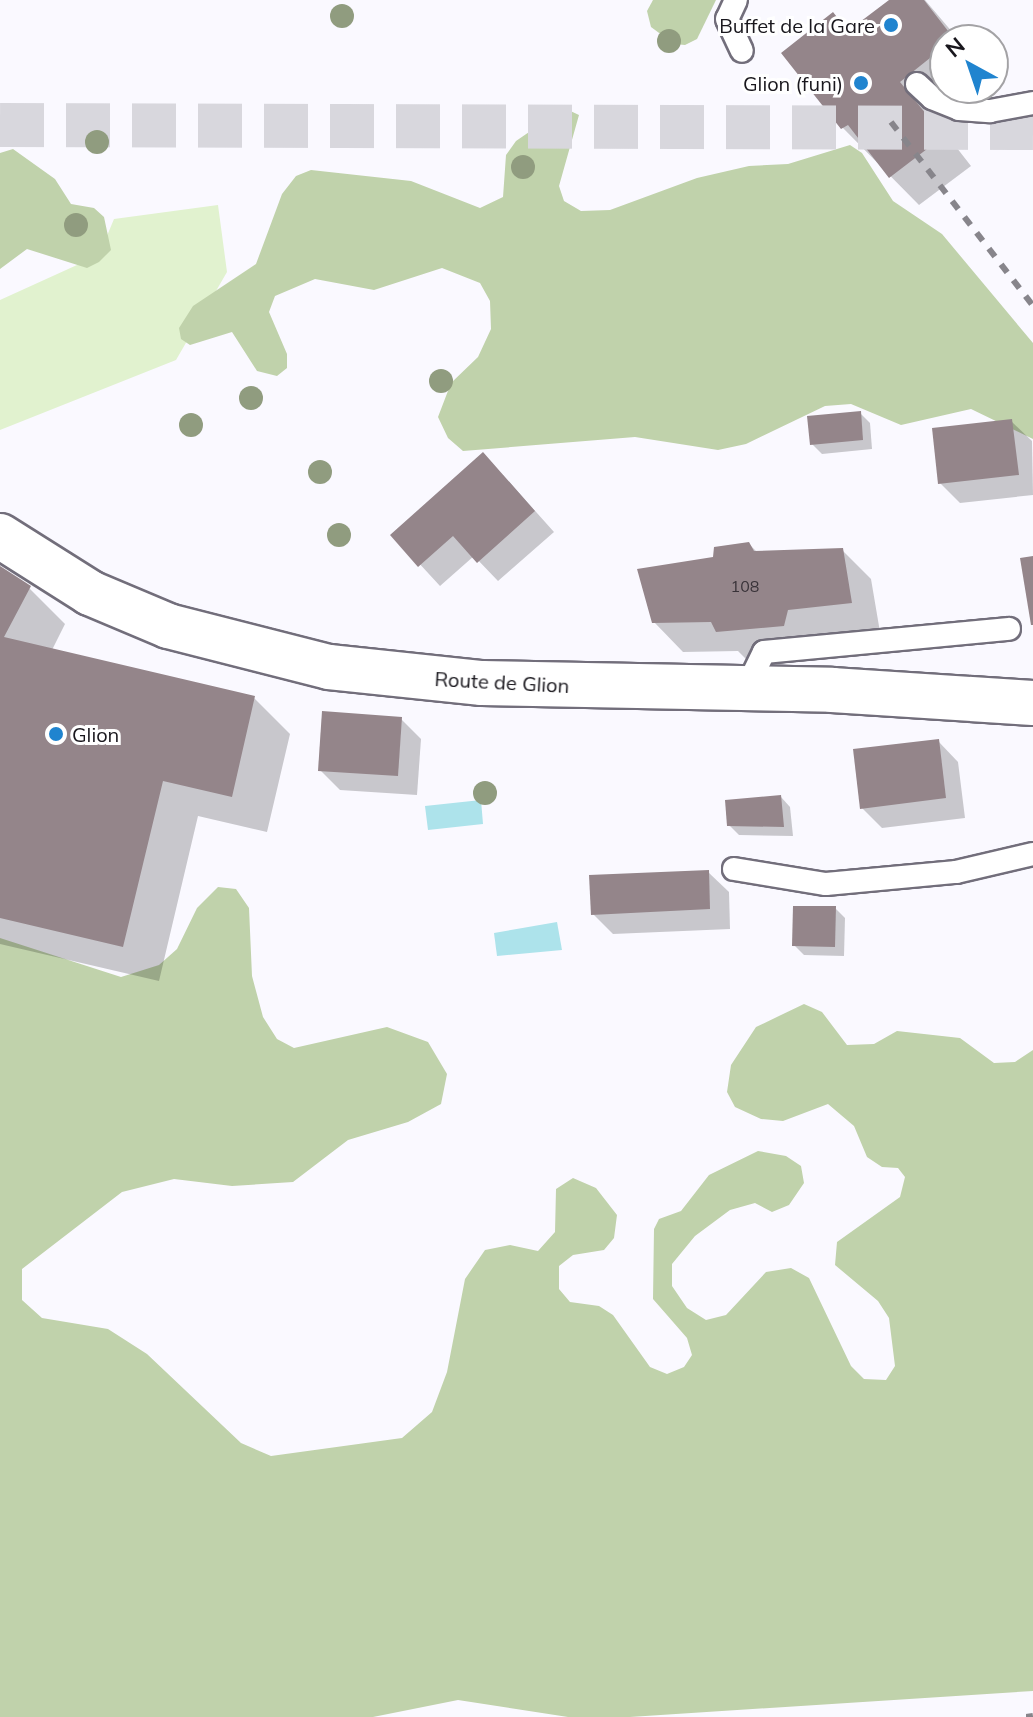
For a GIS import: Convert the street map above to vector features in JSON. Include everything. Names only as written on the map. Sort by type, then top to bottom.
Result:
[{"type":"street","name":"Route de Glion","points":[[0,536],[90,593],[168,626],[329,667],[482,683],[746,689],[1033,703]]},
{"type":"lane","points":[[736,0],[727,19],[742,51]]},
{"type":"lane","points":[[917,84],[932,98],[959,109],[990,111],[1033,103]]},
{"type":"lane","points":[[746,689],[764,652],[1009,629]]},
{"type":"lane","points":[[734,869],[826,884],[956,872],[1033,854]]},
{"type":"green space","points":[[653,0],[716,0],[697,39],[685,45],[674,44],[651,27],[647,11]]},
{"type":"green space","points":[[564,108],[579,115],[559,186],[564,201],[581,211],[610,210],[697,178],[749,166],[788,164],[850,145],[862,153],[893,201],[942,234],[1033,343],[1033,439],[971,409],[901,425],[851,404],[825,406],[746,444],[718,450],[635,437],[463,451],[448,438],[438,417],[451,383],[478,357],[491,329],[490,301],[480,283],[442,268],[374,290],[315,279],[275,296],[269,312],[287,354],[287,368],[277,376],[257,371],[232,332],[190,345],[181,339],[179,328],[193,306],[256,264],[282,194],[296,176],[311,170],[411,181],[480,208],[503,197],[506,155],[516,141]]},
{"type":"green space","points":[[13,149],[55,179],[71,204],[94,208],[104,217],[111,250],[99,262],[87,268],[27,249],[0,269],[0,153]]},
{"type":"green space","points":[[218,205],[227,272],[176,360],[0,430],[0,300],[99,255],[114,219]]},
{"type":"green space","points":[[218,887],[236,889],[249,908],[252,976],[263,1017],[277,1039],[294,1048],[387,1027],[428,1042],[447,1074],[441,1104],[408,1122],[348,1140],[293,1182],[232,1186],[174,1179],[122,1192],[22,1269],[22,1300],[42,1318],[108,1329],[147,1354],[241,1443],[271,1456],[402,1438],[432,1412],[447,1372],[465,1279],[485,1250],[510,1245],[538,1251],[555,1232],[556,1189],[573,1178],[596,1188],[617,1215],[614,1238],[604,1250],[573,1255],[559,1266],[559,1289],[570,1302],[599,1306],[613,1315],[650,1367],[667,1374],[684,1367],[692,1355],[687,1338],[653,1299],[654,1229],[659,1219],[681,1211],[709,1175],[758,1151],[786,1156],[801,1166],[804,1183],[789,1205],[772,1212],[755,1203],[730,1210],[695,1236],[672,1264],[672,1286],[687,1308],[706,1320],[726,1315],[766,1272],[791,1268],[809,1278],[851,1366],[864,1379],[886,1380],[895,1366],[889,1318],[878,1301],[835,1265],[837,1242],[900,1197],[905,1177],[898,1168],[882,1167],[867,1157],[854,1126],[828,1104],[783,1121],[761,1119],[735,1107],[727,1092],[731,1065],[756,1027],[804,1004],[822,1012],[847,1045],[874,1044],[897,1031],[960,1038],[994,1063],[1015,1062],[1033,1050],[1033,1691],[630,1717],[568,1717],[458,1700],[373,1717],[0,1717],[0,938],[121,977],[159,965],[177,949],[197,908]]},
{"type":"water","points":[[481,800],[483,824],[428,830],[425,806]]},
{"type":"water","points":[[557,922],[562,950],[497,956],[494,933]]},
{"type":"building","points":[[889,0],[924,0],[943,24],[929,24],[929,59],[900,82],[944,136],[889,178],[848,125],[841,129],[781,53],[833,12],[848,31]]},
{"type":"building","points":[[861,411],[863,440],[810,445],[807,416]]},
{"type":"building","points":[[1012,419],[1019,475],[938,484],[932,428]]},
{"type":"building","points":[[483,452],[535,511],[477,563],[453,536],[418,567],[390,535]]},
{"type":"building","points":[[749,542],[754,551],[843,548],[852,603],[788,610],[784,626],[716,632],[711,622],[652,623],[637,569],[713,557],[714,547]]},
{"type":"building","points":[[1033,556],[1033,625],[1031,625],[1020,558]]},
{"type":"building","points":[[0,566],[31,586],[4,637],[255,696],[232,797],[163,781],[123,947],[0,918]]},
{"type":"building","points":[[322,711],[402,717],[398,776],[318,771]]},
{"type":"building","points":[[939,739],[946,798],[860,809],[853,749]]},
{"type":"building","points":[[781,795],[784,827],[727,826],[725,800]]},
{"type":"building","points":[[709,870],[710,909],[591,915],[589,875]]},
{"type":"building","points":[[793,906],[836,906],[835,947],[792,946]]},
{"type":"tunnel","points":[[0,125],[1033,128]]},
{"type":"railway","points":[[891,122],[1033,306]]},
{"type":"railway","points":[[1026,1717],[1033,1716]]},
{"type":"place","name":"Buffet de la Gare","points":[[891,25]]},
{"type":"place","name":"Glion (funi)","points":[[861,83]]},
{"type":"place","name":"Glion","points":[[56,734]]}]
